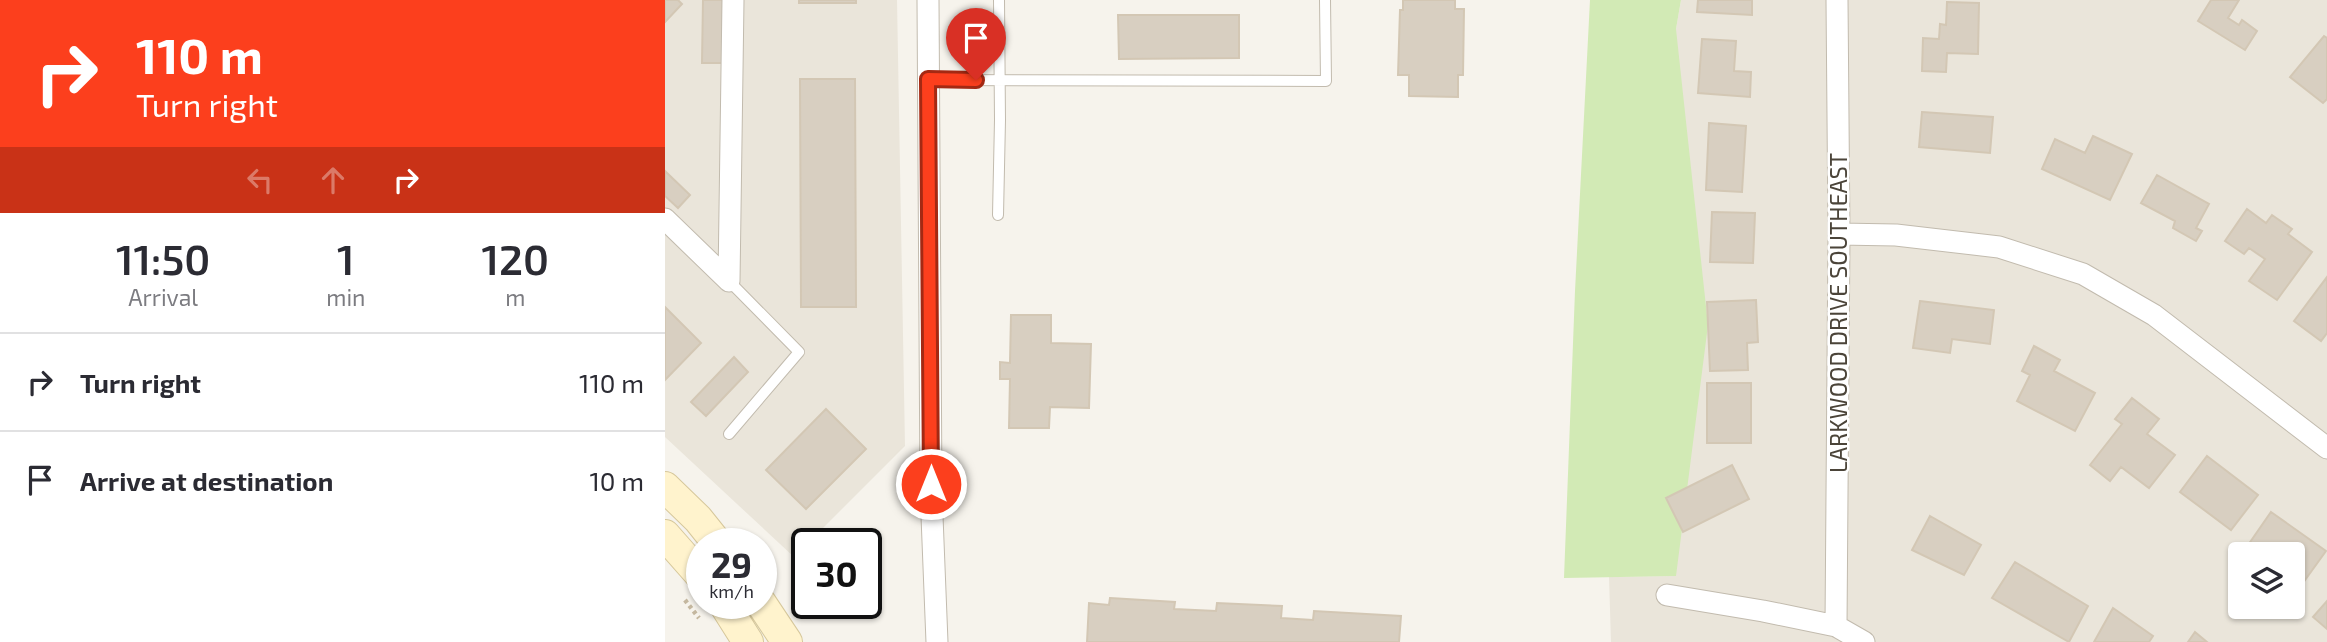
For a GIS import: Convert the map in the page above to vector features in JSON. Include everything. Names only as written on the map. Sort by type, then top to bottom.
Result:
[{"type":"main road","points":[[665,487],[705,528]]},
{"type":"main road","points":[[665,535],[686,576]]},
{"type":"main road","points":[[720,619],[748,642]]},
{"type":"main road","points":[[772,619],[787,642]]},
{"type":"street","points":[[729,281],[733,0]]},
{"type":"street","points":[[927,0],[931,491],[937,642]]},
{"type":"street","name":"LARKWOOD DRIVE SOUTHEAST","points":[[1836,626],[1839,234],[1837,0]]},
{"type":"street","points":[[665,219],[729,281]]},
{"type":"street","points":[[1839,234],[1896,235],[1999,247],[2083,274],[2154,315],[2327,448]]},
{"type":"street","points":[[1667,595],[1836,626],[1864,642]]},
{"type":"lane","points":[[997,215],[999,0]]},
{"type":"lane","points":[[928,79],[1326,81],[1325,0]]},
{"type":"lane","points":[[729,281],[799,352],[729,434]]},
{"type":"shaded area","points":[[665,0],[897,0],[905,446],[823,528],[791,528],[791,554],[777,541],[777,528],[763,528],[665,437]]},
{"type":"shaded area","points":[[1681,0],[2327,0],[2327,642],[1611,642],[1609,577],[1676,576],[1676,29]]},
{"type":"green space","points":[[1590,0],[1681,0],[1676,29],[1708,325],[1676,576],[1564,578]]},
{"type":"building","points":[[665,0],[678,0],[682,4],[665,22]]},
{"type":"building","points":[[703,0],[725,0],[724,63],[702,63]]},
{"type":"building","points":[[799,0],[856,0],[856,3],[799,3]]},
{"type":"building","points":[[1403,0],[1455,0],[1455,9],[1464,9],[1463,75],[1458,75],[1458,97],[1409,96],[1409,75],[1398,75],[1400,10],[1403,10]]},
{"type":"building","points":[[1698,0],[1752,0],[1752,15],[1697,12]]},
{"type":"building","points":[[2211,0],[2239,0],[2228,18],[2239,25],[2242,20],[2257,31],[2245,50],[2198,21]]},
{"type":"building","points":[[1947,2],[1979,3],[1978,54],[1947,53],[1946,72],[1922,71],[1923,38],[1939,39],[1940,24],[1946,25]]},
{"type":"building","points":[[1118,15],[1239,15],[1239,58],[1119,59]]},
{"type":"building","points":[[2324,36],[2327,38],[2327,99],[2323,103],[2290,77]]},
{"type":"building","points":[[1702,39],[1736,41],[1734,71],[1751,72],[1750,97],[1698,93]]},
{"type":"building","points":[[800,79],[855,79],[856,307],[801,307]]},
{"type":"building","points":[[1922,112],[1993,117],[1990,153],[1919,147]]},
{"type":"building","points":[[1709,123],[1746,126],[1742,192],[1706,190]]},
{"type":"building","points":[[2093,136],[2132,154],[2110,200],[2042,169],[2055,139],[2085,153]]},
{"type":"building","points":[[665,171],[690,195],[678,208],[665,196]]},
{"type":"building","points":[[2157,175],[2209,204],[2196,228],[2202,231],[2196,241],[2173,228],[2175,221],[2141,203]]},
{"type":"building","points":[[2247,209],[2266,223],[2272,215],[2292,229],[2288,234],[2312,252],[2277,300],[2249,281],[2265,259],[2249,248],[2244,254],[2225,241]]},
{"type":"building","points":[[1712,212],[1755,213],[1753,263],[1710,262]]},
{"type":"building","points":[[2327,277],[2327,333],[2321,341],[2294,321]]},
{"type":"building","points":[[1756,300],[1758,342],[1747,343],[1748,370],[1710,371],[1707,302]]},
{"type":"building","points":[[1920,301],[1994,310],[1990,344],[1952,339],[1950,353],[1913,348]]},
{"type":"building","points":[[665,307],[701,343],[665,380]]},
{"type":"building","points":[[1011,315],[1051,315],[1051,343],[1091,344],[1089,408],[1050,407],[1049,428],[1009,428],[1010,379],[1000,379],[1000,362],[1010,363]]},
{"type":"building","points":[[2034,346],[2060,360],[2054,371],[2095,393],[2075,431],[2017,401],[2030,375],[2022,371]]},
{"type":"building","points":[[734,357],[748,372],[706,416],[691,402]]},
{"type":"building","points":[[1707,383],[1751,383],[1751,443],[1707,443]]},
{"type":"building","points":[[2132,398],[2159,419],[2147,434],[2175,455],[2149,488],[2121,467],[2110,481],[2090,465],[2122,424],[2115,419]]},
{"type":"building","points":[[826,409],[866,449],[806,509],[766,470]]},
{"type":"building","points":[[2207,456],[2258,495],[2231,530],[2180,492]]},
{"type":"building","points":[[1732,465],[1749,499],[1683,532],[1666,498]]},
{"type":"building","points":[[2271,512],[2326,551],[2305,580],[2305,542],[2250,542]]},
{"type":"building","points":[[1930,516],[1981,545],[1964,575],[1912,550]]},
{"type":"building","points":[[2015,562],[2088,606],[2069,642],[1992,598]]},
{"type":"building","points":[[1110,598],[1175,602],[1174,609],[1216,611],[1217,603],[1282,606],[1281,618],[1313,620],[1314,611],[1401,616],[1399,642],[1087,642],[1089,603],[1109,605]]},
{"type":"building","points":[[2327,601],[2327,629],[2313,617]]},
{"type":"building","points":[[2113,608],[2153,636],[2149,642],[2094,642]]},
{"type":"building","points":[[2195,632],[2207,642],[2188,642]]},
{"type":"route","points":[[931,484],[928,79],[976,80]]}]
